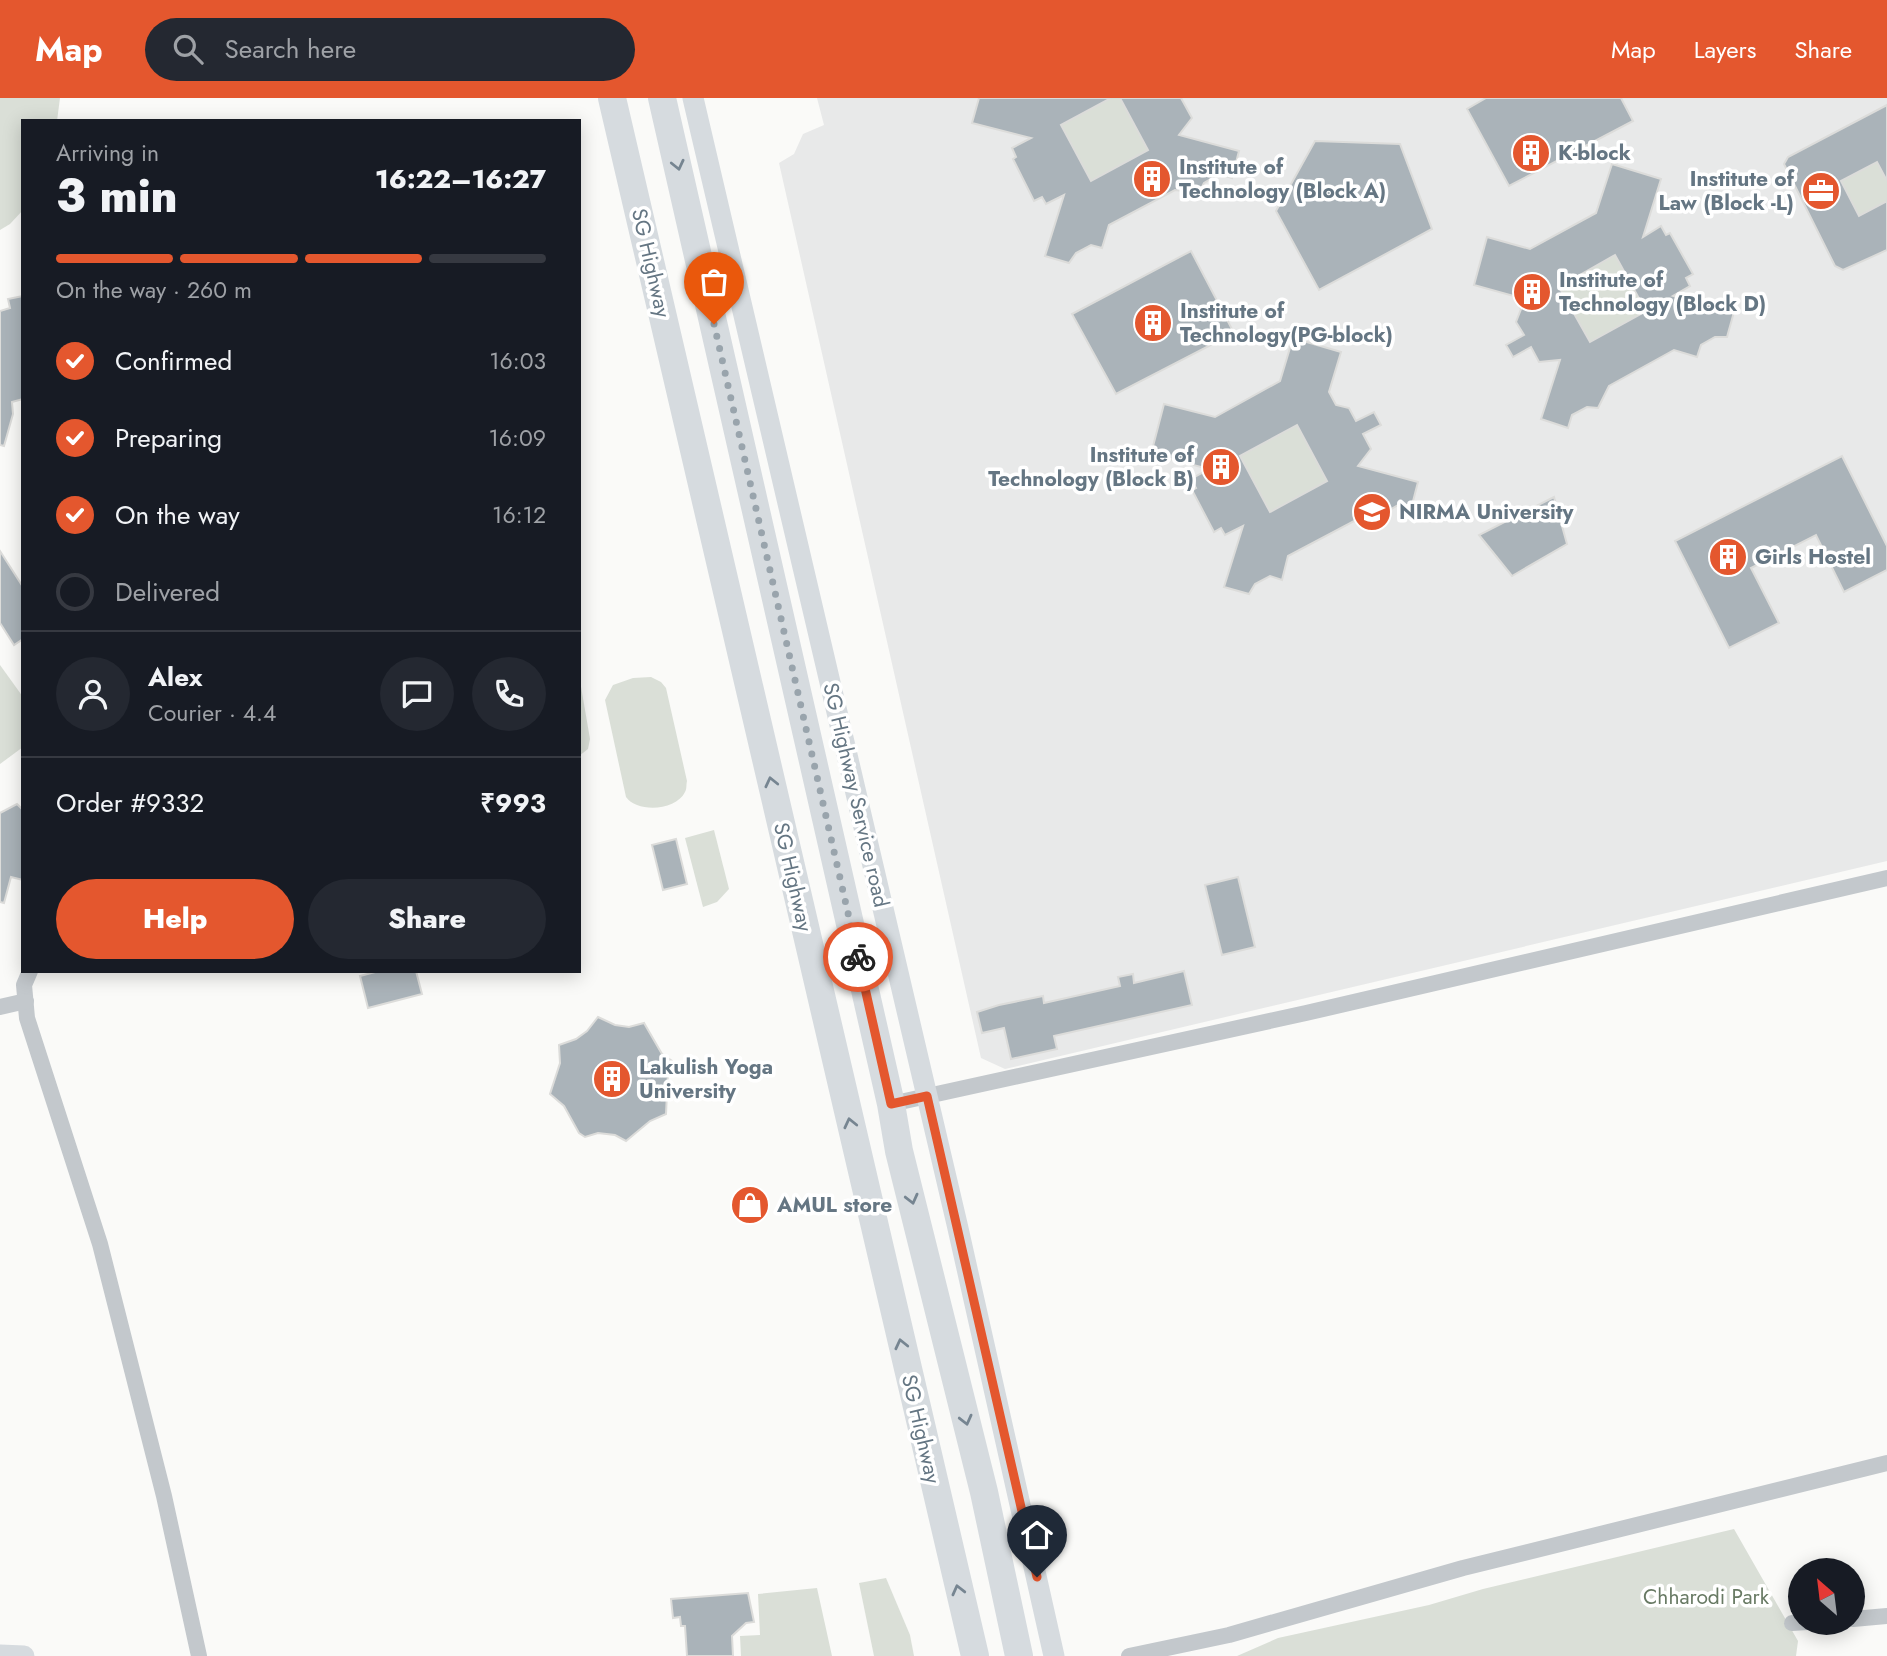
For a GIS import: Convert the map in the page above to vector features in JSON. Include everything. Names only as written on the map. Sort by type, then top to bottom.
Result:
[{"type":"highway","name":"SG Highway","points":[[612,98],[975,1656]]},
{"type":"highway","points":[[663,98],[900,1151],[984,1492],[1019,1656]]},
{"type":"street","name":"SG Highway Service road","points":[[693,98],[927,1096],[1054,1656]]},
{"type":"street","points":[[891,1104],[1306,1013],[1887,878]]},
{"type":"street","points":[[29,973],[24,985],[27,1018],[100,1244],[164,1496],[200,1656]]},
{"type":"street","points":[[0,1007],[26,1001]]},
{"type":"street","points":[[1129,1656],[1229,1635],[1463,1568],[1887,1463]]},
{"type":"street","points":[[1866,1618],[1887,1616]]},
{"type":"street","points":[[0,1655],[24,1656]]},
{"type":"shaded area","name":"NIRMA University","points":[[817,98],[1887,98],[1887,861],[1005,1069],[981,1058],[779,163],[794,154],[803,134],[824,125]]},
{"type":"green space","points":[[0,98],[60,98],[57,119],[21,119],[21,212],[0,230]]},
{"type":"green space","points":[[1111,98],[1120,98],[1148,150],[1091,181],[1061,125]]},
{"type":"green space","points":[[1877,162],[1887,181],[1887,201],[1859,216],[1841,181]]},
{"type":"green space","points":[[1615,255],[1646,311],[1590,342],[1559,287]]},
{"type":"green space","points":[[1297,425],[1327,481],[1270,512],[1240,456]]},
{"type":"green space","points":[[0,665],[21,694],[21,748],[0,764]]},
{"type":"green space","points":[[651,677],[666,688],[687,781],[686,791],[680,798],[674,803],[656,808],[639,806],[626,797],[605,700],[613,685],[633,678]]},
{"type":"green space","points":[[581,687],[590,739],[588,749],[581,754]]},
{"type":"green space","points":[[714,830],[729,889],[717,902],[703,907],[685,838]]},
{"type":"green space","name":"Chharodi Park","points":[[1734,1529],[1788,1624],[1788,1635],[1795,1635],[1798,1641],[1796,1656],[1237,1656],[1278,1638],[1429,1605],[1483,1589]]},
{"type":"green space","points":[[886,1578],[910,1635],[914,1656],[874,1656],[859,1583]]},
{"type":"green space","points":[[817,1588],[832,1656],[741,1656],[740,1636],[760,1635],[758,1594]]},
{"type":"building","name":"Institute of Technology (Block A)","points":[[979,98],[1111,98],[1061,125],[1091,181],[1148,150],[1120,98],[1181,98],[1192,118],[1179,135],[1239,151],[1232,178],[1219,174],[1204,183],[1199,193],[1175,190],[1109,225],[1102,248],[1091,245],[1076,253],[1069,263],[1045,256],[1064,195],[1046,204],[1042,197],[1034,201],[1013,159],[1016,157],[1012,148],[1031,138],[972,123]]},
{"type":"building","name":"K-block","points":[[1486,98],[1621,98],[1633,121],[1509,186],[1467,109]]},
{"type":"building","name":"Institute of Law (Block -L)","points":[[1887,105],[1887,181],[1877,162],[1841,181],[1859,216],[1887,201],[1887,250],[1843,270],[1835,266],[1784,164],[1788,157]]},
{"type":"building","points":[[1315,141],[1400,144],[1432,229],[1319,290],[1276,211]]},
{"type":"building","name":"Institute of Technology (Block D)","points":[[1612,164],[1661,179],[1643,237],[1661,226],[1666,235],[1670,233],[1693,274],[1686,278],[1690,286],[1673,296],[1734,312],[1727,337],[1715,337],[1701,345],[1697,357],[1674,350],[1609,386],[1598,408],[1587,407],[1572,415],[1568,428],[1541,419],[1560,360],[1539,362],[1531,347],[1513,357],[1506,345],[1524,335],[1516,322],[1521,309],[1514,296],[1474,285],[1487,237],[1530,249],[1596,213]],"holes":[[[1615,255],[1646,311],[1590,342],[1559,287]]]},
{"type":"building","name":"Institute of Technology(PG-block)","points":[[1191,251],[1234,333],[1116,394],[1072,314]]},
{"type":"building","points":[[21,296],[21,400],[12,402],[13,414],[4,446],[0,445],[0,311],[10,308],[8,299]]},
{"type":"building","name":"Institute of Technology (Block B)","points":[[1293,338],[1341,352],[1329,392],[1336,405],[1349,408],[1356,421],[1374,412],[1381,425],[1363,434],[1371,449],[1358,466],[1418,482],[1411,509],[1398,505],[1383,514],[1378,524],[1354,521],[1288,556],[1282,580],[1270,576],[1255,584],[1249,594],[1224,587],[1243,526],[1225,535],[1221,528],[1214,532],[1192,490],[1196,488],[1191,479],[1209,469],[1151,454],[1164,404],[1215,417],[1280,381]],"holes":[[[1297,425],[1327,481],[1270,512],[1240,456]]]},
{"type":"building","name":"Girls Hostel","points":[[1842,456],[1887,546],[1887,570],[1844,592],[1816,535],[1751,568],[1779,623],[1729,648],[1675,541]]},
{"type":"building","points":[[1554,497],[1567,544],[1512,576],[1479,535]]},
{"type":"building","points":[[0,551],[21,584],[21,640],[14,645],[0,623]]},
{"type":"building","points":[[17,804],[21,808],[21,880],[11,877],[4,903],[0,902],[0,813]]},
{"type":"building","points":[[676,839],[687,884],[663,890],[652,845]]},
{"type":"building","points":[[1238,877],[1255,947],[1222,955],[1205,885]]},
{"type":"building","points":[[1184,971],[1192,1005],[1054,1036],[1057,1049],[1011,1059],[1004,1028],[982,1033],[977,1012],[999,1005],[1043,996],[1044,1003],[1120,986],[1118,977],[1133,974],[1134,983]]},
{"type":"building","points":[[371,973],[417,973],[422,994],[368,1008],[360,976]]},
{"type":"building","name":"Lakulish Yoga University","points":[[598,1017],[615,1025],[629,1027],[644,1023],[662,1054],[672,1061],[668,1072],[666,1114],[650,1121],[626,1141],[615,1135],[598,1133],[585,1137],[579,1133],[564,1106],[550,1094],[560,1063],[559,1045],[576,1039],[587,1031]]},
{"type":"building","points":[[748,1593],[754,1622],[746,1623],[732,1636],[733,1656],[687,1656],[685,1626],[681,1626],[680,1617],[673,1618],[671,1599]]},
{"type":"way so far","points":[[714,324],[858,957]]},
{"type":"place","name":"K-block","points":[[1531,153]]},
{"type":"place","name":"Institute of Technology (Block A)","points":[[1152,179]]},
{"type":"place","name":"Institute of Law (Block -L)","points":[[1821,191]]},
{"type":"place","name":"Institute of Technology (Block D)","points":[[1532,292]]},
{"type":"place","name":"Institute of Technology(PG-block)","points":[[1153,323]]},
{"type":"place","name":"Institute of Technology (Block B)","points":[[1221,467]]},
{"type":"place","name":"NIRMA University","points":[[1372,512]]},
{"type":"place","name":"Girls Hostel","points":[[1728,557]]},
{"type":"place","name":"Lakulish Yoga University","points":[[612,1079]]},
{"type":"place","name":"AMUL store","points":[[750,1205]]},
{"type":"route","points":[[858,957],[891,1104],[927,1096],[1037,1577]]}]
